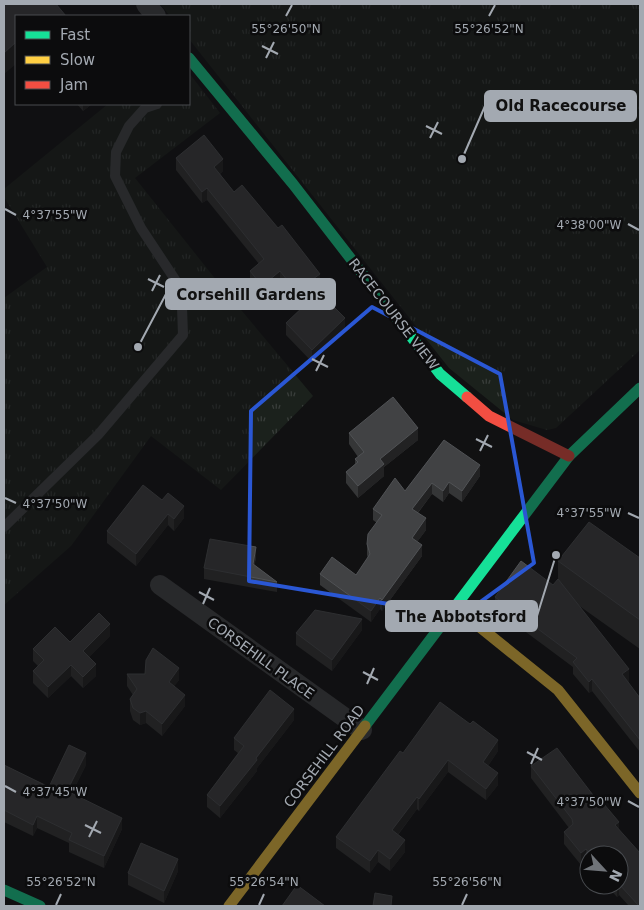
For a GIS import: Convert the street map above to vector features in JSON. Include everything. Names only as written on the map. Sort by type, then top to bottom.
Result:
[{"type":"street","points":[[146,4],[155,15]]},
{"type":"street","name":"RACECOURSE VIEW","points":[[190,64],[293,184],[440,374],[489,416],[569,456]]},
{"type":"street","points":[[569,456],[640,388]]},
{"type":"street","name":"CORSEHILL ROAD","points":[[229,906],[569,456]]},
{"type":"street","name":"CORSEHILL PLACE","points":[[160,585],[362,730]]},
{"type":"street","points":[[455,607],[558,690],[640,793]]},
{"type":"street","points":[[4,890],[40,906]]},
{"type":"lane","points":[[4,527],[98,435],[183,335],[182,307],[176,281],[141,228],[114,176],[116,152],[129,126],[145,108],[154,105]]},
{"type":"highlighted area","points":[[372,307],[500,374],[534,563],[461,616],[249,581],[251,411]]},
{"type":"green space","points":[[160,4],[640,4],[640,350],[556,428],[547,430],[513,420],[449,368],[190,40],[190,15],[169,15]]},
{"type":"green space","points":[[190,74],[220,113],[135,178],[221,286],[313,396],[221,490],[151,436],[71,546],[4,605],[4,298],[47,267],[4,197],[4,189],[107,105],[190,105]]},
{"type":"building","points":[[4,4],[56,4],[65,15],[15,15],[15,43],[4,53]]},
{"type":"building","points":[[204,135],[223,159],[214,167],[234,192],[242,185],[278,228],[282,225],[320,274],[309,282],[345,318],[312,350],[286,323],[306,304],[280,271],[262,286],[250,271],[264,259],[207,188],[202,192],[176,158]]},
{"type":"building","points":[[393,397],[418,428],[380,459],[384,464],[358,486],[346,472],[358,462],[355,459],[364,452],[349,433]]},
{"type":"building","points":[[444,440],[480,465],[462,491],[449,482],[443,491],[432,483],[412,509],[426,518],[412,538],[422,545],[382,600],[380,598],[371,611],[320,574],[332,557],[356,575],[370,554],[367,544],[368,534],[382,515],[373,509],[395,478],[405,491]]},
{"type":"building","points":[[143,485],[162,500],[168,493],[184,506],[174,519],[168,514],[136,554],[107,531]]},
{"type":"building","points":[[589,522],[640,558],[640,620],[558,561]]},
{"type":"building","points":[[210,539],[256,547],[253,564],[277,582],[204,568]]},
{"type":"building","points":[[521,561],[553,585],[558,579],[629,669],[622,674],[640,698],[640,740],[592,679],[589,682],[573,662],[577,658],[495,597]]},
{"type":"building","points":[[315,610],[362,619],[332,660],[296,633]]},
{"type":"building","points":[[99,613],[110,624],[83,651],[96,664],[83,677],[71,665],[48,687],[33,671],[44,660],[33,649],[55,627],[70,642]]},
{"type":"building","points":[[153,648],[179,668],[169,682],[185,695],[162,724],[146,711],[140,713],[133,708],[130,699],[137,689],[127,674],[145,674],[146,660]]},
{"type":"building","points":[[270,690],[294,709],[256,758],[257,760],[220,806],[207,795],[244,746],[234,738]]},
{"type":"building","points":[[440,702],[470,724],[473,721],[498,740],[483,762],[498,773],[486,789],[448,760],[419,799],[417,797],[392,830],[405,840],[390,859],[378,850],[370,861],[336,837],[400,751],[403,753]]},
{"type":"building","points":[[69,745],[86,753],[67,791],[122,818],[104,856],[69,840],[72,833],[37,816],[33,825],[4,810],[4,765],[49,787]]},
{"type":"building","points":[[557,748],[596,799],[598,797],[619,822],[615,825],[640,853],[640,906],[629,895],[629,845],[579,845],[579,851],[564,832],[573,824],[572,819],[531,766]]},
{"type":"building","points":[[141,843],[178,859],[164,891],[128,873]]},
{"type":"building","points":[[297,885],[325,906],[282,906]]},
{"type":"building","points":[[375,893],[392,896],[391,906],[373,906]]},
{"type":"traffic: fast","points":[[190,59],[293,184],[440,374],[467,397]]},
{"type":"traffic: fast","points":[[365,726],[569,456],[640,388]]},
{"type":"traffic: fast","points":[[4,890],[40,906]]},
{"type":"traffic: slow","points":[[455,607],[558,690],[640,793]]},
{"type":"traffic: slow","points":[[229,906],[365,726]]},
{"type":"traffic: jam","points":[[467,397],[489,416],[569,456]]},
{"type":"place","name":"Old Racecourse","points":[[462,159]]},
{"type":"place","name":"Corsehill Gardens","points":[[138,347]]},
{"type":"place","name":"The Abbotsford","points":[[556,555]]}]
